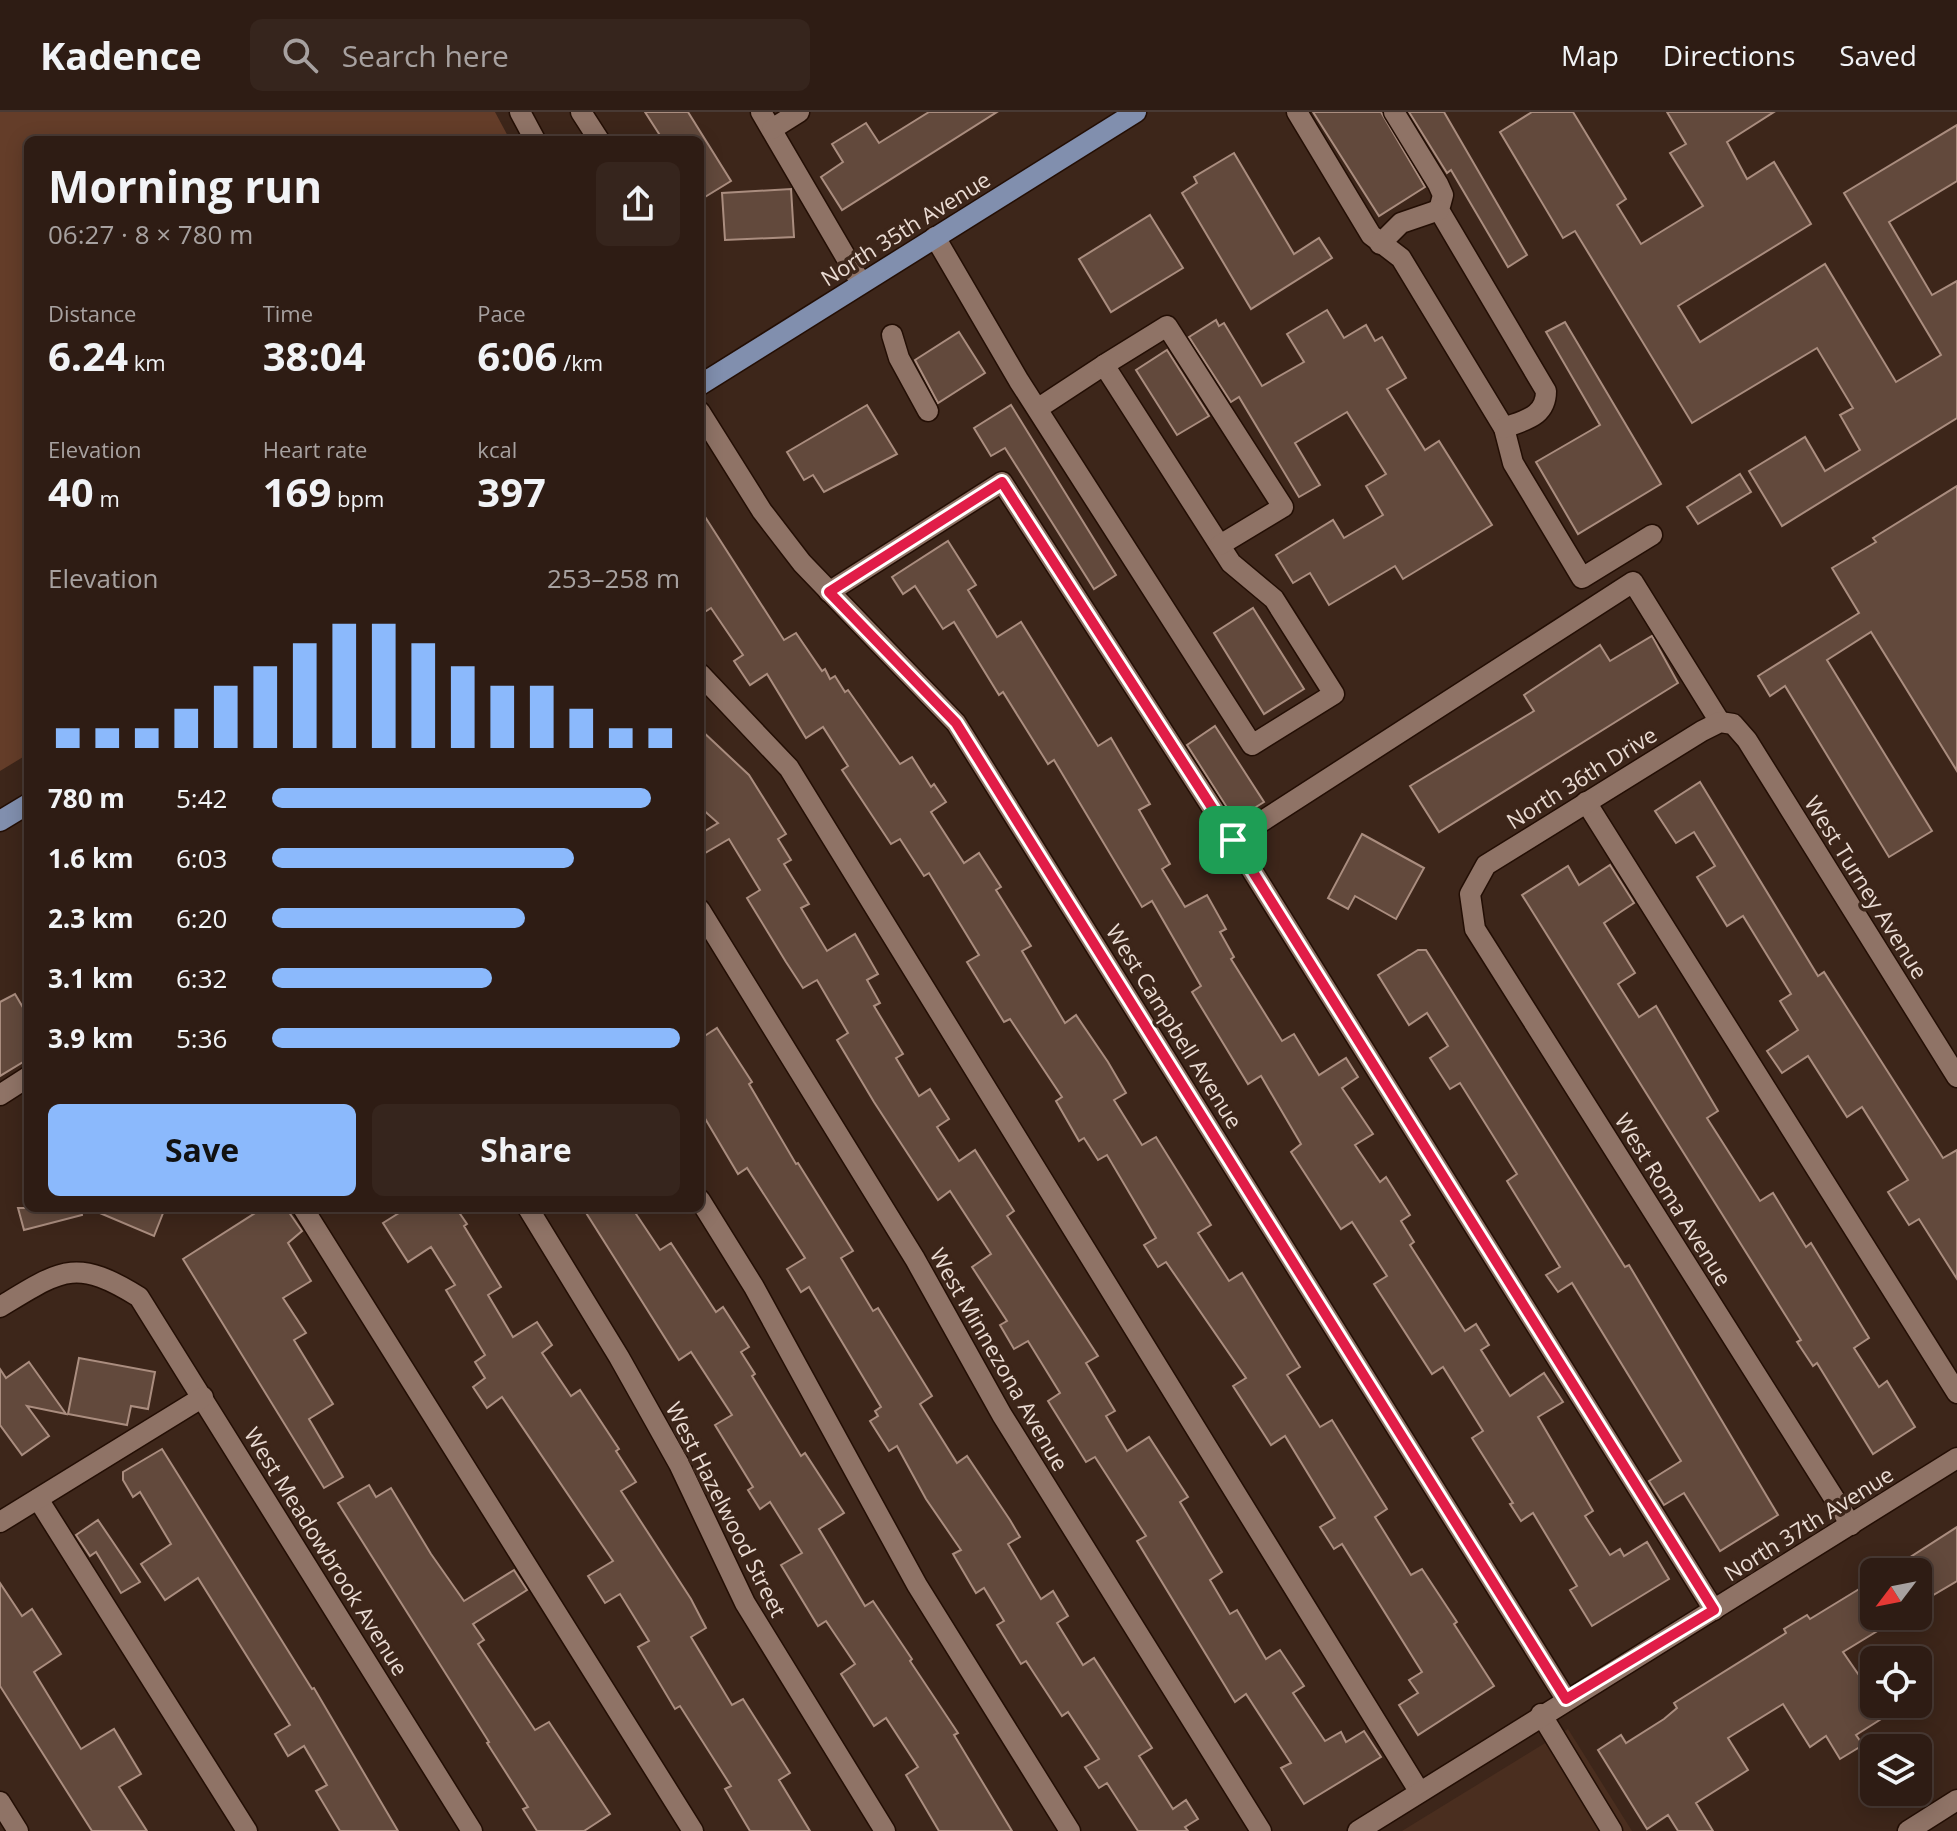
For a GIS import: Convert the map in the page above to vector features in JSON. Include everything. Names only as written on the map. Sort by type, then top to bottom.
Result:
[{"type":"main road","name":"North 35th Avenue","points":[[704,382],[1136,112]]},
{"type":"main road","points":[[0,821],[24,806]]},
{"type":"street","points":[[520,112],[533,136]]},
{"type":"street","points":[[581,112],[596,136]]},
{"type":"street","points":[[799,112],[766,120],[861,283]]},
{"type":"street","points":[[1297,112],[1371,235],[1401,258],[1504,428],[1513,463],[1582,578],[1652,535]]},
{"type":"street","points":[[1394,112],[1438,184],[1443,195],[1439,210],[1546,391],[1546,402],[1536,415],[1504,428]]},
{"type":"street","points":[[1380,244],[1401,223],[1439,210]]},
{"type":"street","points":[[935,237],[1037,409],[1252,745],[1334,694],[1274,599],[1231,563],[1104,365]]},
{"type":"street","points":[[1037,409],[1167,326],[1283,507],[1220,545]]},
{"type":"street","points":[[892,335],[899,358],[928,411]]},
{"type":"street","name":"West Campbell Avenue","points":[[704,418],[762,511],[829,592],[956,723],[1566,1699]]},
{"type":"street","points":[[829,592],[1002,482],[1233,840],[1714,1610]]},
{"type":"street","name":"West Turney Avenue","points":[[1233,840],[1633,582],[1726,723],[1747,740],[1957,1077]]},
{"type":"street","points":[[704,678],[789,768],[1419,1791]]},
{"type":"street","name":"North 36th Drive","points":[[1470,894],[1486,865],[1586,802],[1726,723]]},
{"type":"street","points":[[1586,802],[1957,1393]]},
{"type":"street","name":"West Roma Avenue","points":[[1470,894],[1475,929],[1851,1525]]},
{"type":"street","name":"West Minnezona Avenue","points":[[704,916],[915,1259],[1010,1428],[1261,1831]]},
{"type":"street","points":[[0,1095],[24,1080]]},
{"type":"street","points":[[704,1206],[754,1287],[917,1585],[1070,1831]]},
{"type":"street","points":[[306,1212],[693,1831]]},
{"type":"street","name":"West Hazelwood Street","points":[[530,1212],[619,1357],[679,1464],[745,1603],[885,1831]]},
{"type":"street","name":"West Meadowbrook Avenue","points":[[0,1307],[72,1269],[109,1278],[139,1297],[472,1831]]},
{"type":"street","points":[[0,1522],[203,1397]]},
{"type":"street","name":"North 37th Avenue","points":[[1358,1831],[1541,1714],[1957,1458]]},
{"type":"street","points":[[38,1499],[247,1831]]},
{"type":"street","points":[[1541,1714],[1612,1831]]},
{"type":"street","points":[[1908,1831],[1957,1800]]},
{"type":"street","points":[[0,1802],[18,1831]]},
{"type":"shaded area","points":[[0,112],[495,112],[508,136],[24,136],[24,756],[0,771]]},
{"type":"shaded area","points":[[1568,1729],[1632,1831],[1402,1831]]},
{"type":"building","points":[[645,112],[688,112],[703,136],[660,136]]},
{"type":"building","points":[[929,112],[997,112],[842,210],[821,177],[843,162],[832,144],[866,123],[879,143]]},
{"type":"building","points":[[1313,112],[1381,112],[1425,187],[1379,216]]},
{"type":"building","points":[[1409,112],[1444,112],[1527,255],[1508,267],[1451,170],[1447,173]]},
{"type":"building","points":[[1532,112],[1573,112],[1626,199],[1617,205],[1641,244],[1703,206],[1670,153],[1686,144],[1667,112],[1774,112],[1727,142],[1747,179],[1774,162],[1811,224],[1678,306],[1700,342],[1825,264],[1896,382],[1941,355],[1844,193],[1957,125],[1957,181],[1889,222],[1932,295],[1957,281],[1957,418],[1782,526],[1749,471],[1805,437],[1825,471],[1860,450],[1840,415],[1853,408],[1817,348],[1692,423],[1575,231],[1563,238],[1500,132]]},
{"type":"building","points":[[704,138],[731,181],[704,198]]},
{"type":"building","points":[[1234,153],[1294,254],[1319,238],[1332,258],[1251,309],[1182,193],[1197,183],[1194,177]]},
{"type":"building","points":[[791,189],[794,237],[725,240],[722,193]]},
{"type":"building","points":[[1150,215],[1183,268],[1111,312],[1079,259]]},
{"type":"building","points":[[1327,310],[1344,338],[1366,325],[1375,341],[1382,337],[1406,378],[1387,389],[1425,450],[1439,441],[1492,525],[1403,579],[1395,566],[1329,605],[1310,573],[1293,583],[1276,555],[1333,520],[1344,538],[1383,515],[1366,486],[1386,474],[1347,412],[1295,443],[1320,485],[1299,497],[1239,397],[1231,402],[1189,337],[1216,320],[1219,326],[1224,323],[1262,386],[1304,362],[1287,334]]},
{"type":"building","points":[[1565,322],[1661,484],[1578,534],[1536,462],[1600,425],[1546,332]]},
{"type":"building","points":[[959,332],[985,373],[938,403],[915,360]]},
{"type":"building","points":[[1167,350],[1209,416],[1177,435],[1136,370]]},
{"type":"building","points":[[867,405],[897,454],[824,492],[813,475],[804,480],[787,452]]},
{"type":"building","points":[[1011,405],[1116,575],[1094,589],[1005,448],[991,456],[974,428]]},
{"type":"building","points":[[1740,474],[1751,492],[1698,524],[1687,507]]},
{"type":"building","points":[[1957,486],[1957,771],[1871,632],[1827,660],[1932,831],[1889,857],[1785,686],[1770,696],[1758,676],[1859,613],[1832,568],[1876,542],[1873,538]]},
{"type":"building","points":[[704,515],[784,640],[796,633],[822,671],[825,669],[830,679],[835,676],[845,692],[848,690],[900,764],[912,757],[931,787],[934,784],[946,802],[931,812],[964,863],[979,853],[1001,887],[996,890],[1031,946],[1022,951],[1065,1023],[1076,1015],[1108,1062],[1126,1093],[1114,1100],[1142,1145],[1156,1137],[1211,1225],[1198,1233],[1229,1281],[1242,1273],[1300,1367],[1287,1375],[1320,1427],[1332,1420],[1387,1509],[1375,1517],[1411,1575],[1422,1569],[1494,1686],[1418,1735],[1399,1705],[1418,1693],[1409,1680],[1422,1672],[1342,1544],[1334,1549],[1320,1527],[1335,1518],[1285,1436],[1271,1445],[1233,1386],[1246,1378],[1166,1262],[1158,1267],[1144,1245],[1156,1238],[1107,1155],[1098,1160],[1084,1138],[1079,1141],[1056,1101],[1062,1097],[1010,1019],[1004,1022],[967,962],[979,955],[929,873],[924,876],[900,839],[891,844],[842,770],[848,766],[823,727],[806,738],[767,674],[750,685],[734,661],[743,655],[711,608],[704,612]]},
{"type":"building","points":[[948,541],[976,585],[968,590],[997,637],[1021,622],[1098,746],[1111,738],[1150,804],[1139,810],[1170,864],[1162,869],[1185,907],[1207,895],[1226,929],[1220,932],[1234,957],[1231,959],[1282,1041],[1294,1034],[1319,1075],[1346,1058],[1358,1077],[1342,1088],[1373,1134],[1355,1145],[1380,1182],[1386,1177],[1410,1215],[1401,1221],[1414,1242],[1410,1245],[1465,1331],[1476,1324],[1489,1345],[1481,1350],[1510,1396],[1544,1373],[1563,1402],[1538,1417],[1593,1511],[1585,1516],[1610,1555],[1620,1549],[1624,1556],[1647,1542],[1669,1579],[1592,1626],[1570,1590],[1577,1586],[1533,1513],[1521,1521],[1472,1438],[1483,1431],[1443,1367],[1432,1374],[1374,1284],[1387,1276],[1352,1222],[1341,1229],[1291,1152],[1301,1144],[1261,1076],[1248,1084],[1192,992],[1201,986],[1152,901],[1142,907],[1054,760],[1048,764],[1003,692],[999,695],[954,622],[943,629],[915,586],[903,594],[892,577]]},
{"type":"building","points":[[1253,608],[1304,689],[1264,714],[1214,633]]},
{"type":"building","points":[[1652,636],[1678,683],[1439,832],[1410,786],[1534,711],[1524,695],[1600,645],[1610,661]]},
{"type":"building","points":[[1215,726],[1264,802],[1235,820],[1187,745]]},
{"type":"building","points":[[704,733],[749,775],[786,834],[778,839],[791,860],[784,864],[809,904],[801,908],[827,951],[855,934],[878,974],[867,980],[880,1003],[874,1006],[903,1054],[896,1058],[919,1096],[930,1089],[949,1119],[937,1127],[959,1161],[975,1150],[1014,1211],[1007,1216],[1098,1356],[1086,1363],[1115,1411],[1106,1416],[1127,1451],[1149,1437],[1188,1497],[1180,1502],[1222,1572],[1210,1580],[1230,1614],[1237,1610],[1266,1659],[1280,1650],[1304,1686],[1293,1693],[1325,1741],[1341,1732],[1346,1742],[1364,1731],[1381,1757],[1304,1804],[1281,1768],[1291,1763],[1246,1694],[1235,1702],[1137,1541],[1146,1536],[1095,1457],[1086,1462],[1048,1401],[1060,1393],[1028,1341],[1014,1349],[1000,1325],[1007,1321],[972,1267],[991,1254],[950,1191],[938,1200],[874,1102],[837,1040],[848,1033],[817,980],[803,988],[747,898],[760,890],[729,839],[704,854],[704,832],[718,823],[704,811]]},
{"type":"building","points":[[1700,782],[1818,976],[1824,972],[1943,1158],[1957,1150],[1957,1279],[1919,1219],[1909,1225],[1888,1192],[1908,1180],[1862,1107],[1847,1117],[1808,1056],[1782,1073],[1767,1051],[1798,1030],[1780,1001],[1791,994],[1743,916],[1727,926],[1697,877],[1715,866],[1694,832],[1676,843],[1655,811]]},
{"type":"building","points":[[1362,834],[1424,868],[1396,919],[1355,896],[1348,909],[1328,898]]},
{"type":"building","points":[[1610,865],[1634,903],[1604,923],[1635,973],[1618,984],[1639,1017],[1656,1006],[1718,1111],[1707,1118],[1760,1201],[1773,1193],[1806,1247],[1811,1243],[1869,1338],[1854,1348],[1879,1387],[1887,1381],[1915,1427],[1873,1454],[1817,1363],[1813,1366],[1797,1342],[1801,1340],[1522,895],[1568,866],[1579,885]]},
{"type":"building","points":[[1418,950],[1426,950],[1625,1267],[1629,1265],[1778,1515],[1720,1551],[1684,1493],[1664,1505],[1649,1481],[1681,1461],[1572,1283],[1558,1292],[1546,1275],[1560,1267],[1507,1181],[1517,1174],[1460,1083],[1450,1089],[1430,1058],[1448,1046],[1427,1013],[1409,1025],[1378,975]]},
{"type":"building","points":[[15,994],[24,1009],[24,1061],[0,1076],[0,1002]]},
{"type":"building","points":[[717,1028],[752,1082],[749,1084],[796,1164],[853,1251],[841,1258],[873,1311],[878,1308],[932,1396],[920,1404],[957,1463],[967,1456],[1010,1520],[1020,1537],[1008,1544],[1041,1599],[1053,1591],[1068,1616],[1057,1623],[1083,1665],[1094,1658],[1152,1748],[1139,1756],[1173,1809],[1186,1800],[1198,1819],[1185,1827],[1188,1831],[1138,1831],[1107,1783],[1099,1788],[1085,1767],[1099,1759],[1068,1712],[1062,1716],[1026,1661],[1021,1664],[997,1625],[1004,1621],[984,1588],[976,1593],[953,1554],[961,1550],[926,1499],[897,1446],[889,1451],[870,1421],[878,1416],[875,1411],[881,1407],[809,1287],[801,1292],[787,1269],[805,1258],[747,1168],[738,1174],[704,1117],[704,1036]]},
{"type":"building","points":[[18,1208],[24,1208],[24,1212],[82,1212],[82,1215],[24,1230]]},
{"type":"building","points":[[97,1212],[163,1212],[154,1236]]},
{"type":"building","points":[[257,1212],[289,1212],[302,1231],[288,1243],[311,1281],[283,1298],[306,1333],[294,1340],[333,1404],[309,1419],[343,1477],[324,1488],[183,1259]]},
{"type":"building","points":[[401,1212],[459,1212],[501,1287],[488,1295],[513,1337],[537,1322],[552,1345],[542,1353],[571,1396],[580,1390],[619,1449],[616,1451],[636,1482],[621,1491],[691,1599],[706,1628],[691,1637],[732,1705],[743,1699],[790,1773],[779,1780],[810,1831],[750,1831],[725,1789],[731,1786],[680,1706],[675,1709],[638,1647],[649,1641],[620,1594],[605,1603],[588,1576],[613,1561],[502,1397],[487,1408],[473,1387],[485,1378],[475,1362],[485,1355],[446,1290],[455,1285],[431,1247],[408,1262],[383,1223]]},
{"type":"building","points":[[586,1212],[635,1212],[660,1250],[671,1243],[716,1312],[723,1307],[749,1347],[741,1352],[755,1374],[752,1376],[801,1456],[805,1453],[844,1513],[819,1529],[865,1606],[873,1601],[912,1659],[910,1661],[958,1733],[954,1735],[1012,1831],[939,1831],[906,1775],[918,1767],[886,1718],[874,1726],[841,1674],[855,1664],[826,1621],[818,1626],[781,1565],[802,1553],[770,1502],[760,1509],[748,1490],[753,1487],[715,1425],[732,1415],[691,1352],[679,1360]]},
{"type":"building","points":[[79,1358],[155,1372],[148,1409],[131,1406],[127,1425],[68,1414]]},
{"type":"building","points":[[29,1362],[66,1414],[27,1406],[49,1436],[22,1455],[0,1425],[0,1369],[6,1378]]},
{"type":"building","points":[[162,1449],[314,1688],[398,1831],[340,1831],[316,1791],[327,1785],[304,1746],[288,1756],[275,1734],[290,1725],[198,1578],[165,1600],[141,1564],[171,1544],[140,1492],[133,1497],[123,1480],[123,1472]]},
{"type":"building","points":[[369,1485],[376,1497],[391,1488],[464,1601],[514,1570],[527,1590],[473,1624],[484,1640],[478,1644],[535,1730],[549,1722],[610,1814],[584,1831],[537,1831],[523,1809],[528,1807],[489,1742],[338,1503]]},
{"type":"building","points":[[98,1520],[140,1582],[121,1593],[96,1552],[90,1556],[76,1535]]},
{"type":"building","points":[[1957,1527],[1957,1581],[1932,1596],[1932,1558],[1909,1558]]},
{"type":"building","points":[[0,1583],[22,1616],[32,1609],[61,1654],[34,1672],[81,1749],[114,1729],[141,1774],[119,1787],[147,1831],[92,1831],[0,1686]]},
{"type":"building","points":[[1860,1589],[1860,1630],[1879,1630],[1843,1652],[1860,1677],[1860,1718],[1883,1718],[1856,1735],[1860,1747],[1840,1759],[1826,1736],[1810,1747],[1783,1704],[1728,1738],[1748,1770],[1696,1803],[1713,1831],[1678,1831],[1668,1815],[1647,1829],[1598,1750],[1621,1735],[1626,1743],[1664,1719],[1677,1708],[1674,1703],[1786,1633],[1784,1629],[1807,1615],[1810,1619]]},
{"type":"route","points":[[1002,482],[1233,840],[1714,1610],[1566,1699],[956,723],[829,592],[1002,482]]}]
